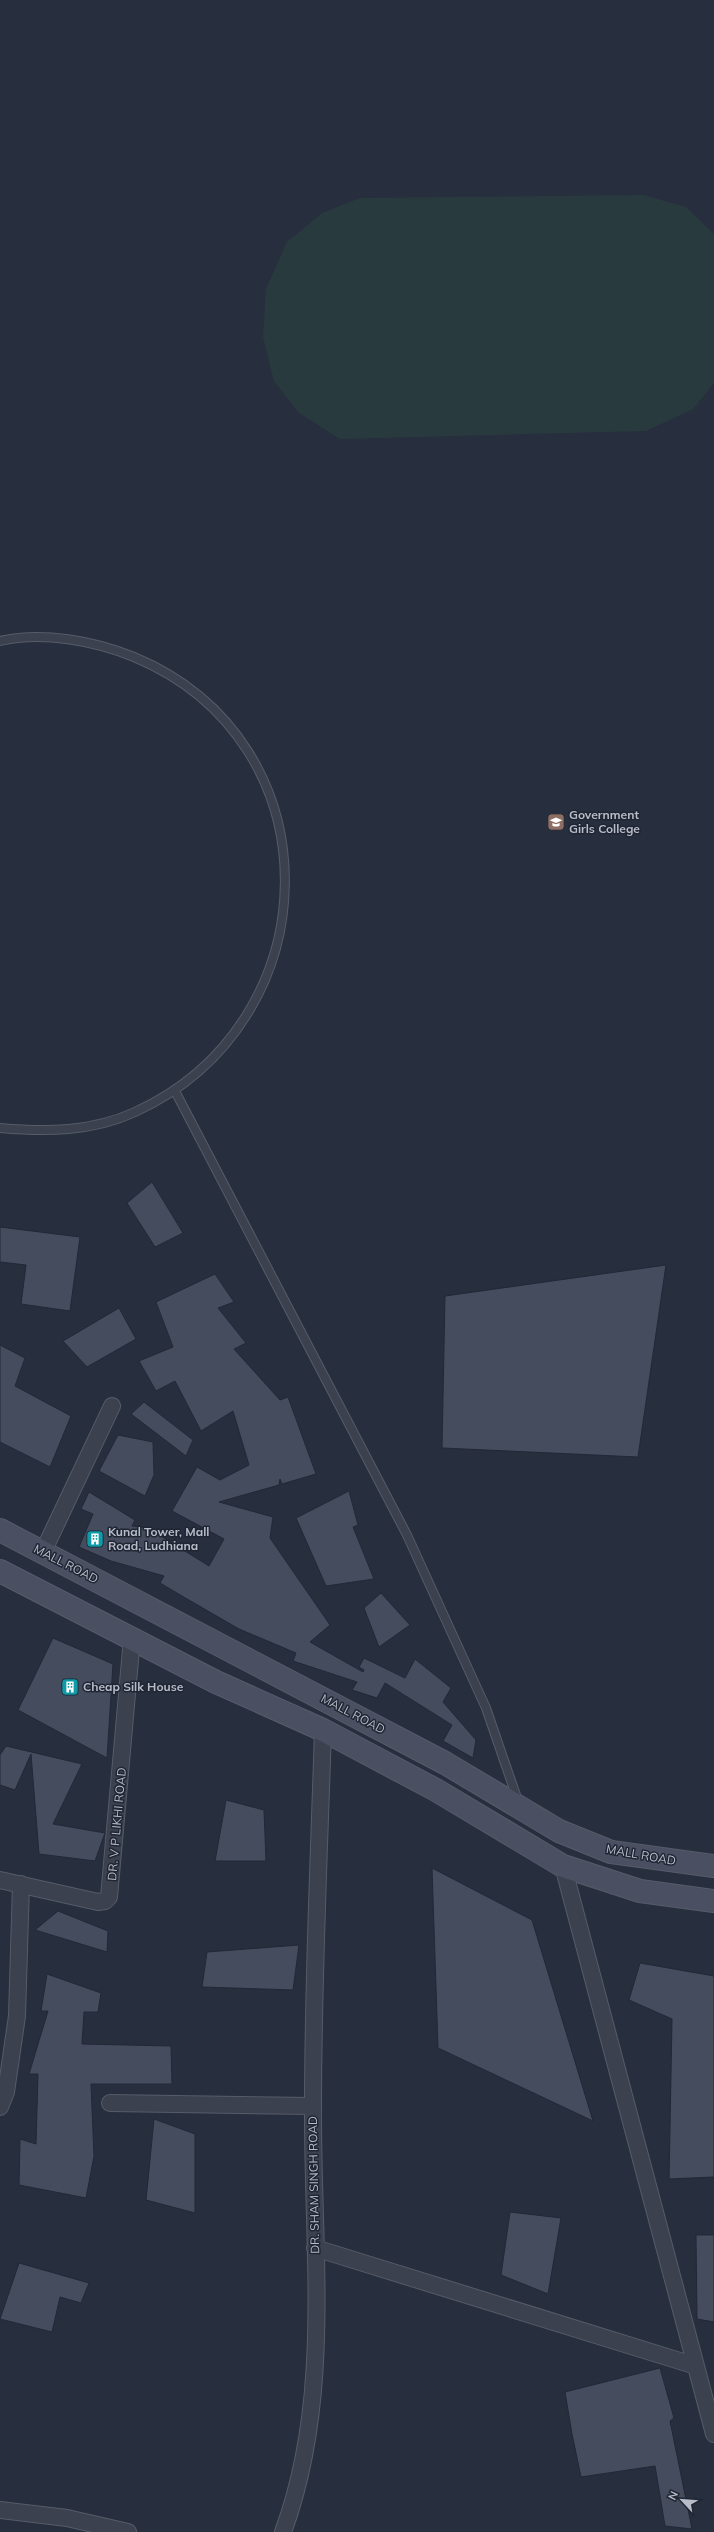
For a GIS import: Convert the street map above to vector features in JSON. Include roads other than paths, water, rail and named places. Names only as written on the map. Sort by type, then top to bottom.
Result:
[{"type":"main road","name":"MALL ROAD","points":[[0,1530],[445,1763],[559,1831],[610,1852],[714,1866]]},
{"type":"main road","points":[[0,1571],[216,1682],[323,1730],[436,1790],[563,1866],[640,1891],[714,1901]]},
{"type":"street","points":[[43,1552],[112,1406]]},
{"type":"street","name":"DR. V P LIKHI ROAD","points":[[0,1880],[98,1902],[105,1901],[109,1897],[132,1638]]},
{"type":"street","name":"DR. SHAM SINGH ROAD","points":[[283,2532],[298,2485],[310,2424],[315,2361],[313,2106],[319,1835],[323,1730]]},
{"type":"street","points":[[563,1866],[714,2434]]},
{"type":"street","points":[[0,2107],[6,2092],[17,2016],[22,1884]]},
{"type":"street","points":[[110,2103],[313,2106]]},
{"type":"street","points":[[315,2248],[696,2366]]},
{"type":"street","points":[[0,2510],[67,2518],[128,2532]]},
{"type":"lane","points":[[0,641],[58,638],[109,647],[157,667],[200,696],[236,734],[263,778],[280,828],[286,879],[282,929],[268,977],[245,1021],[213,1059],[174,1091],[133,1113],[88,1127],[42,1132],[0,1128]]},
{"type":"lane","points":[[174,1091],[408,1535],[486,1708],[521,1809]]},
{"type":"place","name":"Government Girls College","points":[[556,822]]},
{"type":"place","name":"Kunal Tower, Mall Road, Ludhiana","points":[[95,1539]]},
{"type":"place","name":"Cheap Silk House","points":[[70,1687]]}]
